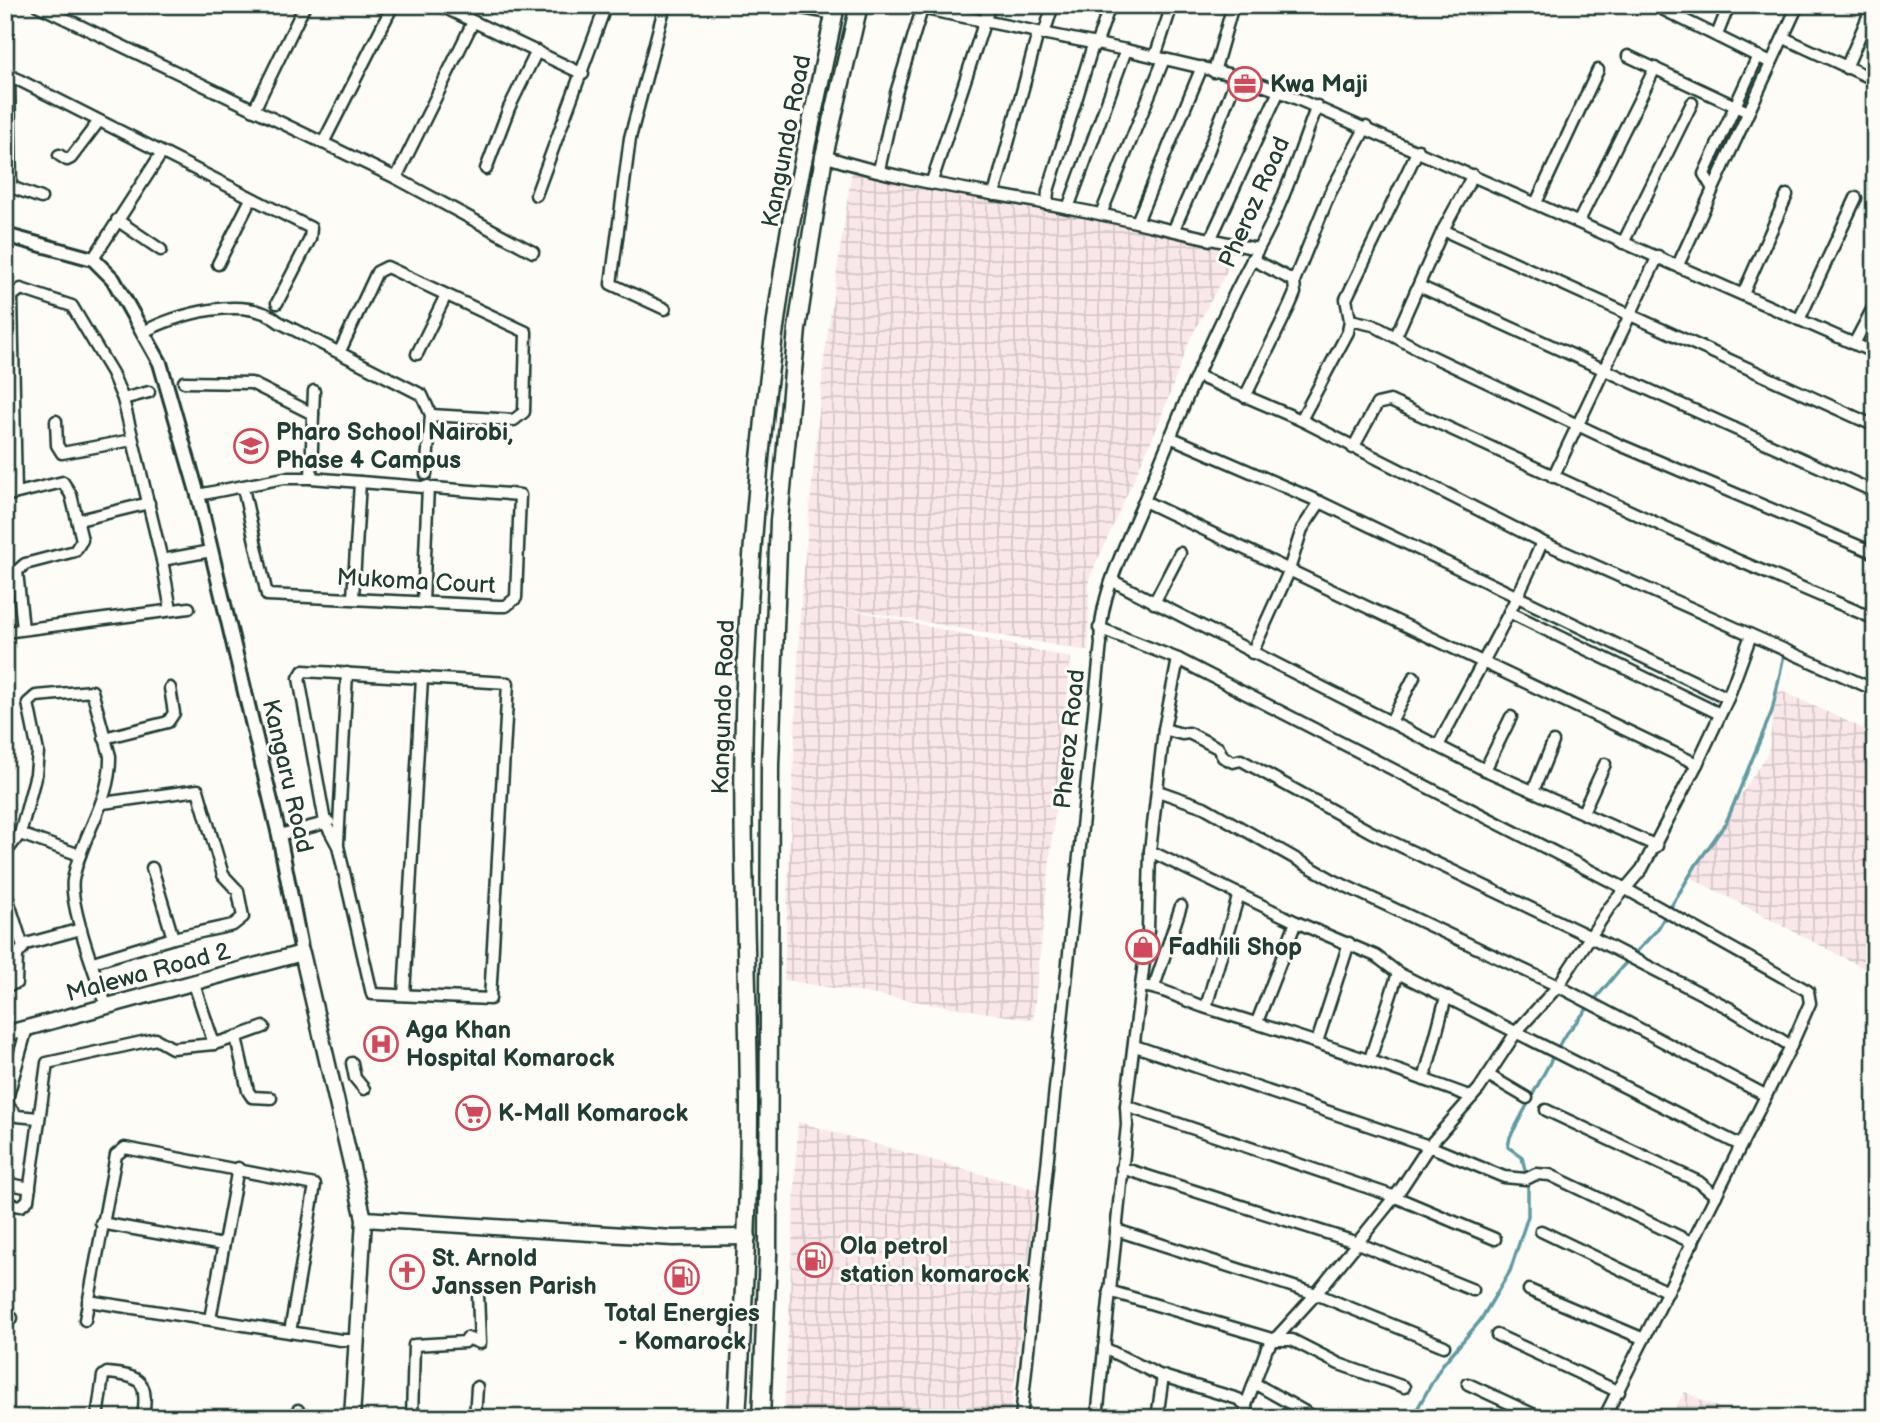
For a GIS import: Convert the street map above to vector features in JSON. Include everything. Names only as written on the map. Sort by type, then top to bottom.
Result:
[{"type":"highway","name":"Kangundo Road","points":[[761,1418],[768,1246],[769,804],[779,520],[797,329],[824,156],[859,5]]},
{"type":"highway","name":"Kangundo Road","points":[[737,1418],[748,1237],[749,1101],[743,783],[747,642],[755,519],[768,374],[782,275],[836,9]]},
{"type":"main road","name":"Malewa Road 2","points":[[5,1034],[302,953]]},
{"type":"main road","name":"Kangaru Road","points":[[302,953],[364,1219],[352,1418]]},
{"type":"main road","points":[[364,1219],[673,1238],[748,1237]]},
{"type":"street","points":[[254,110],[304,5]]},
{"type":"street","points":[[323,143],[393,5]]},
{"type":"street","points":[[439,5],[583,74]]},
{"type":"street","points":[[536,195],[607,5]]},
{"type":"street","points":[[665,5],[630,138],[611,284],[666,309]]},
{"type":"street","points":[[785,5],[836,9]]},
{"type":"street","points":[[905,5],[986,19],[1202,67],[1279,91],[1580,221],[1623,243],[1875,353]]},
{"type":"street","points":[[931,184],[990,5]]},
{"type":"street","points":[[994,195],[1041,33],[1053,5]]},
{"type":"street","points":[[1047,204],[1048,191],[1094,45],[1110,5]]},
{"type":"street","points":[[1101,214],[1160,58],[1172,5]]},
{"type":"street","points":[[1214,72],[1233,5]]},
{"type":"street","points":[[1654,5],[1672,10],[1771,63]]},
{"type":"street","points":[[1717,35],[1729,5]]},
{"type":"street","points":[[1678,265],[1798,5]]},
{"type":"street","points":[[1846,68],[1873,5]]},
{"type":"street","points":[[38,6],[396,178],[533,252]]},
{"type":"street","points":[[879,170],[896,93],[925,8]]},
{"type":"street","points":[[396,178],[473,22]]},
{"type":"street","points":[[1784,38],[1875,80]]},
{"type":"street","points":[[1068,208],[1126,50]]},
{"type":"street","points":[[485,169],[509,108],[537,51]]},
{"type":"street","points":[[1628,56],[1748,112]]},
{"type":"street","points":[[1713,189],[1704,174],[1758,56]]},
{"type":"street","points":[[1137,222],[1202,67]]},
{"type":"street","points":[[1580,221],[1655,68]]},
{"type":"street","points":[[1536,203],[1598,70]]},
{"type":"street","points":[[41,198],[11,187],[9,75],[311,228],[310,239],[277,303]]},
{"type":"street","points":[[1174,229],[1237,76]]},
{"type":"street","points":[[1210,240],[1279,91]]},
{"type":"street","points":[[1623,243],[1692,103]]},
{"type":"street","name":"Pheroz Road","points":[[1021,1418],[1101,643],[1099,628],[1112,581],[1170,437],[1258,249],[1317,106]]},
{"type":"street","points":[[59,155],[67,160],[71,158],[99,121]]},
{"type":"street","points":[[1245,397],[1295,293],[1294,281],[1330,193],[1366,127]]},
{"type":"street","points":[[1301,420],[1348,332],[1350,320],[1346,299],[1418,150]]},
{"type":"street","points":[[5,235],[93,259],[161,154]]},
{"type":"street","points":[[824,156],[853,166],[931,184],[1101,214],[1258,249]]},
{"type":"street","points":[[1396,336],[1443,230],[1473,174]]},
{"type":"street","points":[[1743,295],[1787,195]]},
{"type":"street","points":[[1799,320],[1856,198]]},
{"type":"street","points":[[218,264],[251,199]]},
{"type":"street","points":[[117,220],[160,250]]},
{"type":"street","points":[[1443,230],[1875,426]]},
{"type":"street","points":[[1553,477],[1606,368],[1627,315],[1658,256]]},
{"type":"street","name":"Kangaru Road","points":[[93,259],[113,279],[160,363],[198,495],[279,835],[302,953]]},
{"type":"street","points":[[1252,259],[1294,281]]},
{"type":"street","points":[[340,351],[377,272],[387,267],[526,332],[524,412],[514,420],[431,415]]},
{"type":"street","points":[[1419,286],[1606,368],[1875,492]]},
{"type":"street","points":[[23,629],[17,571],[25,564],[75,551],[82,540],[71,495],[63,482],[10,494],[12,296],[21,289],[72,306],[112,373],[123,399],[149,503],[171,610]]},
{"type":"street","points":[[417,354],[446,295]]},
{"type":"street","points":[[1854,344],[1875,304]]},
{"type":"street","points":[[142,333],[191,312],[259,312],[340,351],[422,395],[431,415],[426,474]]},
{"type":"street","points":[[1350,320],[1373,325],[1425,353],[1620,445],[1875,553]]},
{"type":"street","points":[[1198,376],[1301,420],[1542,542],[1875,690]]},
{"type":"street","points":[[184,382],[251,383],[313,414]]},
{"type":"street","points":[[311,478],[314,391]]},
{"type":"street","points":[[123,399],[149,392]]},
{"type":"street","points":[[1353,448],[1377,404],[1385,400],[1875,620]]},
{"type":"street","points":[[56,421],[57,445],[62,453],[132,440]]},
{"type":"street","points":[[1170,437],[1320,502],[1728,698]]},
{"type":"street","points":[[198,495],[284,478],[428,486],[424,602]]},
{"type":"street","points":[[353,598],[360,482]]},
{"type":"street","name":"Mukoma Court","points":[[243,488],[267,595],[498,606],[512,603],[516,598],[518,586],[520,495],[428,486]]},
{"type":"street","points":[[1144,501],[1697,764]]},
{"type":"street","points":[[1252,653],[1288,571],[1302,529],[1320,502]]},
{"type":"street","points":[[79,520],[149,503]]},
{"type":"street","points":[[1438,746],[1481,661],[1518,598],[1542,542]]},
{"type":"street","points":[[162,560],[211,551]]},
{"type":"street","points":[[1154,603],[1180,553]]},
{"type":"street","points":[[1112,581],[1485,770],[1534,789],[1657,846]]},
{"type":"street","points":[[5,632],[189,608]]},
{"type":"street","points":[[1509,612],[1720,714]]},
{"type":"street","points":[[1099,628],[1178,660],[1624,888],[1808,991],[1810,1003],[1791,1046],[1604,1418]]},
{"type":"street","points":[[1247,1418],[1247,1405],[1267,1348],[1316,1294],[1429,1146],[1472,1097],[1517,1031],[1558,986],[1624,888],[1642,869],[1657,846],[1728,698],[1751,635]]},
{"type":"street","points":[[1097,1418],[1126,1106],[1148,930],[1150,850],[1164,729],[1178,660]]},
{"type":"street","points":[[338,846],[325,822],[299,677],[303,671],[347,673],[508,683],[491,997],[372,994],[338,846],[347,673]]},
{"type":"street","points":[[1391,722],[1414,677]]},
{"type":"street","points":[[404,995],[422,678]]},
{"type":"street","points":[[104,738],[168,722],[174,713],[170,688]]},
{"type":"street","points":[[5,866],[7,851],[20,834],[36,775],[38,752],[28,710],[31,698],[92,691],[111,768],[103,803],[80,855],[72,883],[82,929],[106,1005]]},
{"type":"street","points":[[1485,770],[1511,717]]},
{"type":"street","points":[[1164,729],[1189,733],[1218,748],[1223,757],[1233,762],[1241,760],[1371,832],[1591,937],[1729,1008],[1791,1046]]},
{"type":"street","points":[[1534,789],[1553,742]]},
{"type":"street","points":[[1583,812],[1605,765]]},
{"type":"street","points":[[93,962],[173,938],[233,925],[243,917],[238,891],[223,875],[201,793],[190,790],[103,803]]},
{"type":"street","points":[[1158,790],[1204,807],[1333,880],[1558,986],[1765,1095]]},
{"type":"street","points":[[279,835],[325,822],[338,823]]},
{"type":"street","points":[[20,834],[80,855]]},
{"type":"street","points":[[1150,850],[1296,922],[1376,956],[1398,973],[1740,1145]]},
{"type":"street","points":[[152,868],[173,938]]},
{"type":"street","points":[[5,890],[23,947]]},
{"type":"street","points":[[1206,1007],[1239,894]]},
{"type":"street","points":[[1154,987],[1181,905]]},
{"type":"street","points":[[1257,1022],[1296,922]]},
{"type":"street","points":[[5,986],[16,983],[18,979],[17,955],[23,947],[82,929]]},
{"type":"street","points":[[1317,1042],[1349,943]]},
{"type":"street","points":[[1370,1059],[1398,973]]},
{"type":"street","points":[[194,984],[214,1044]]},
{"type":"street","points":[[1141,986],[1154,987],[1206,1007],[1370,1059],[1472,1097]]},
{"type":"street","points":[[1424,1080],[1446,997]]},
{"type":"street","points":[[5,1204],[25,1205],[30,1188],[47,1063],[156,1039],[172,1048],[214,1044],[264,1027]]},
{"type":"street","points":[[27,1028],[7,1099],[8,1106],[17,1116],[38,1118]]},
{"type":"street","points":[[236,1037],[248,1091],[252,1097],[271,1098]]},
{"type":"street","points":[[1135,1046],[1429,1146],[1504,1177],[1550,1175],[1693,1243]]},
{"type":"street","points":[[352,1063],[355,1078],[364,1089]]},
{"type":"street","points":[[1488,1075],[1527,1098]]},
{"type":"street","points":[[1126,1106],[1393,1196],[1495,1239]]},
{"type":"street","points":[[1546,1110],[1699,1182],[1716,1196]]},
{"type":"street","points":[[85,1320],[101,1223],[116,1155],[125,1148],[239,1168],[315,1185],[290,1332]]},
{"type":"street","points":[[1122,1167],[1355,1242],[1473,1290]]},
{"type":"street","points":[[210,1319],[239,1168]]},
{"type":"street","points":[[5,1183],[30,1188]]},
{"type":"street","points":[[101,1223],[223,1245]]},
{"type":"street","points":[[1116,1230],[1316,1294],[1444,1346]]},
{"type":"street","points":[[1541,1231],[1668,1292]]},
{"type":"street","points":[[1529,1290],[1643,1339]]},
{"type":"street","points":[[1109,1291],[1275,1339],[1292,1340],[1339,1364],[1404,1387]]},
{"type":"street","points":[[412,1418],[414,1345],[466,1342],[467,1338],[480,1343],[478,1294]]},
{"type":"street","points":[[88,1301],[356,1340]]},
{"type":"street","points":[[1497,1335],[1619,1392]]},
{"type":"street","points":[[1104,1348],[1163,1376],[1214,1393],[1222,1392],[1247,1405]]},
{"type":"street","points":[[97,1418],[103,1376],[107,1373],[137,1378],[144,1385],[147,1392],[143,1418]]},
{"type":"street","points":[[1157,1418],[1163,1376]]},
{"type":"street","points":[[1254,1383],[1316,1418]]},
{"type":"street","points":[[1468,1384],[1541,1418]]},
{"type":"street","points":[[475,1418],[477,1387]]},
{"type":"shaded area","points":[[852,170],[1229,247],[1231,263],[1190,339],[1158,425],[1089,579],[1088,651],[830,605],[1071,658],[1033,1020],[784,980],[801,600],[824,359]]},
{"type":"shaded area","points":[[1777,689],[1875,734],[1875,974],[1688,876],[1768,753]]},
{"type":"shaded area","points":[[798,1122],[1037,1190],[1010,1418],[784,1418]]},
{"type":"shaded area","points":[[1685,1392],[1740,1418],[1669,1418]]},
{"type":"waterway","points":[[1412,1418],[1442,1365],[1480,1321],[1510,1271],[1528,1216],[1528,1183],[1522,1157],[1508,1147],[1510,1137],[1563,1038],[1621,968],[1657,930],[1696,865],[1726,823],[1772,711],[1784,655]]},
{"type":"place","name":"Kwa Maji","points":[[1245,84]]},
{"type":"place","name":"Pharo School Nairobi, Phase 4 Campus","points":[[251,446]]},
{"type":"place","name":"Fadhili Shop","points":[[1143,947]]},
{"type":"place","name":"Aga Khan Hospital Komarock","points":[[381,1044]]},
{"type":"place","name":"K-Mall Komarock","points":[[473,1113]]},
{"type":"place","name":"Ola petrol station komarock","points":[[815,1260]]},
{"type":"place","name":"St. Arnold Janssen Parish","points":[[407,1272]]},
{"type":"place","name":"Total Energies - Komarock","points":[[682,1277]]}]
